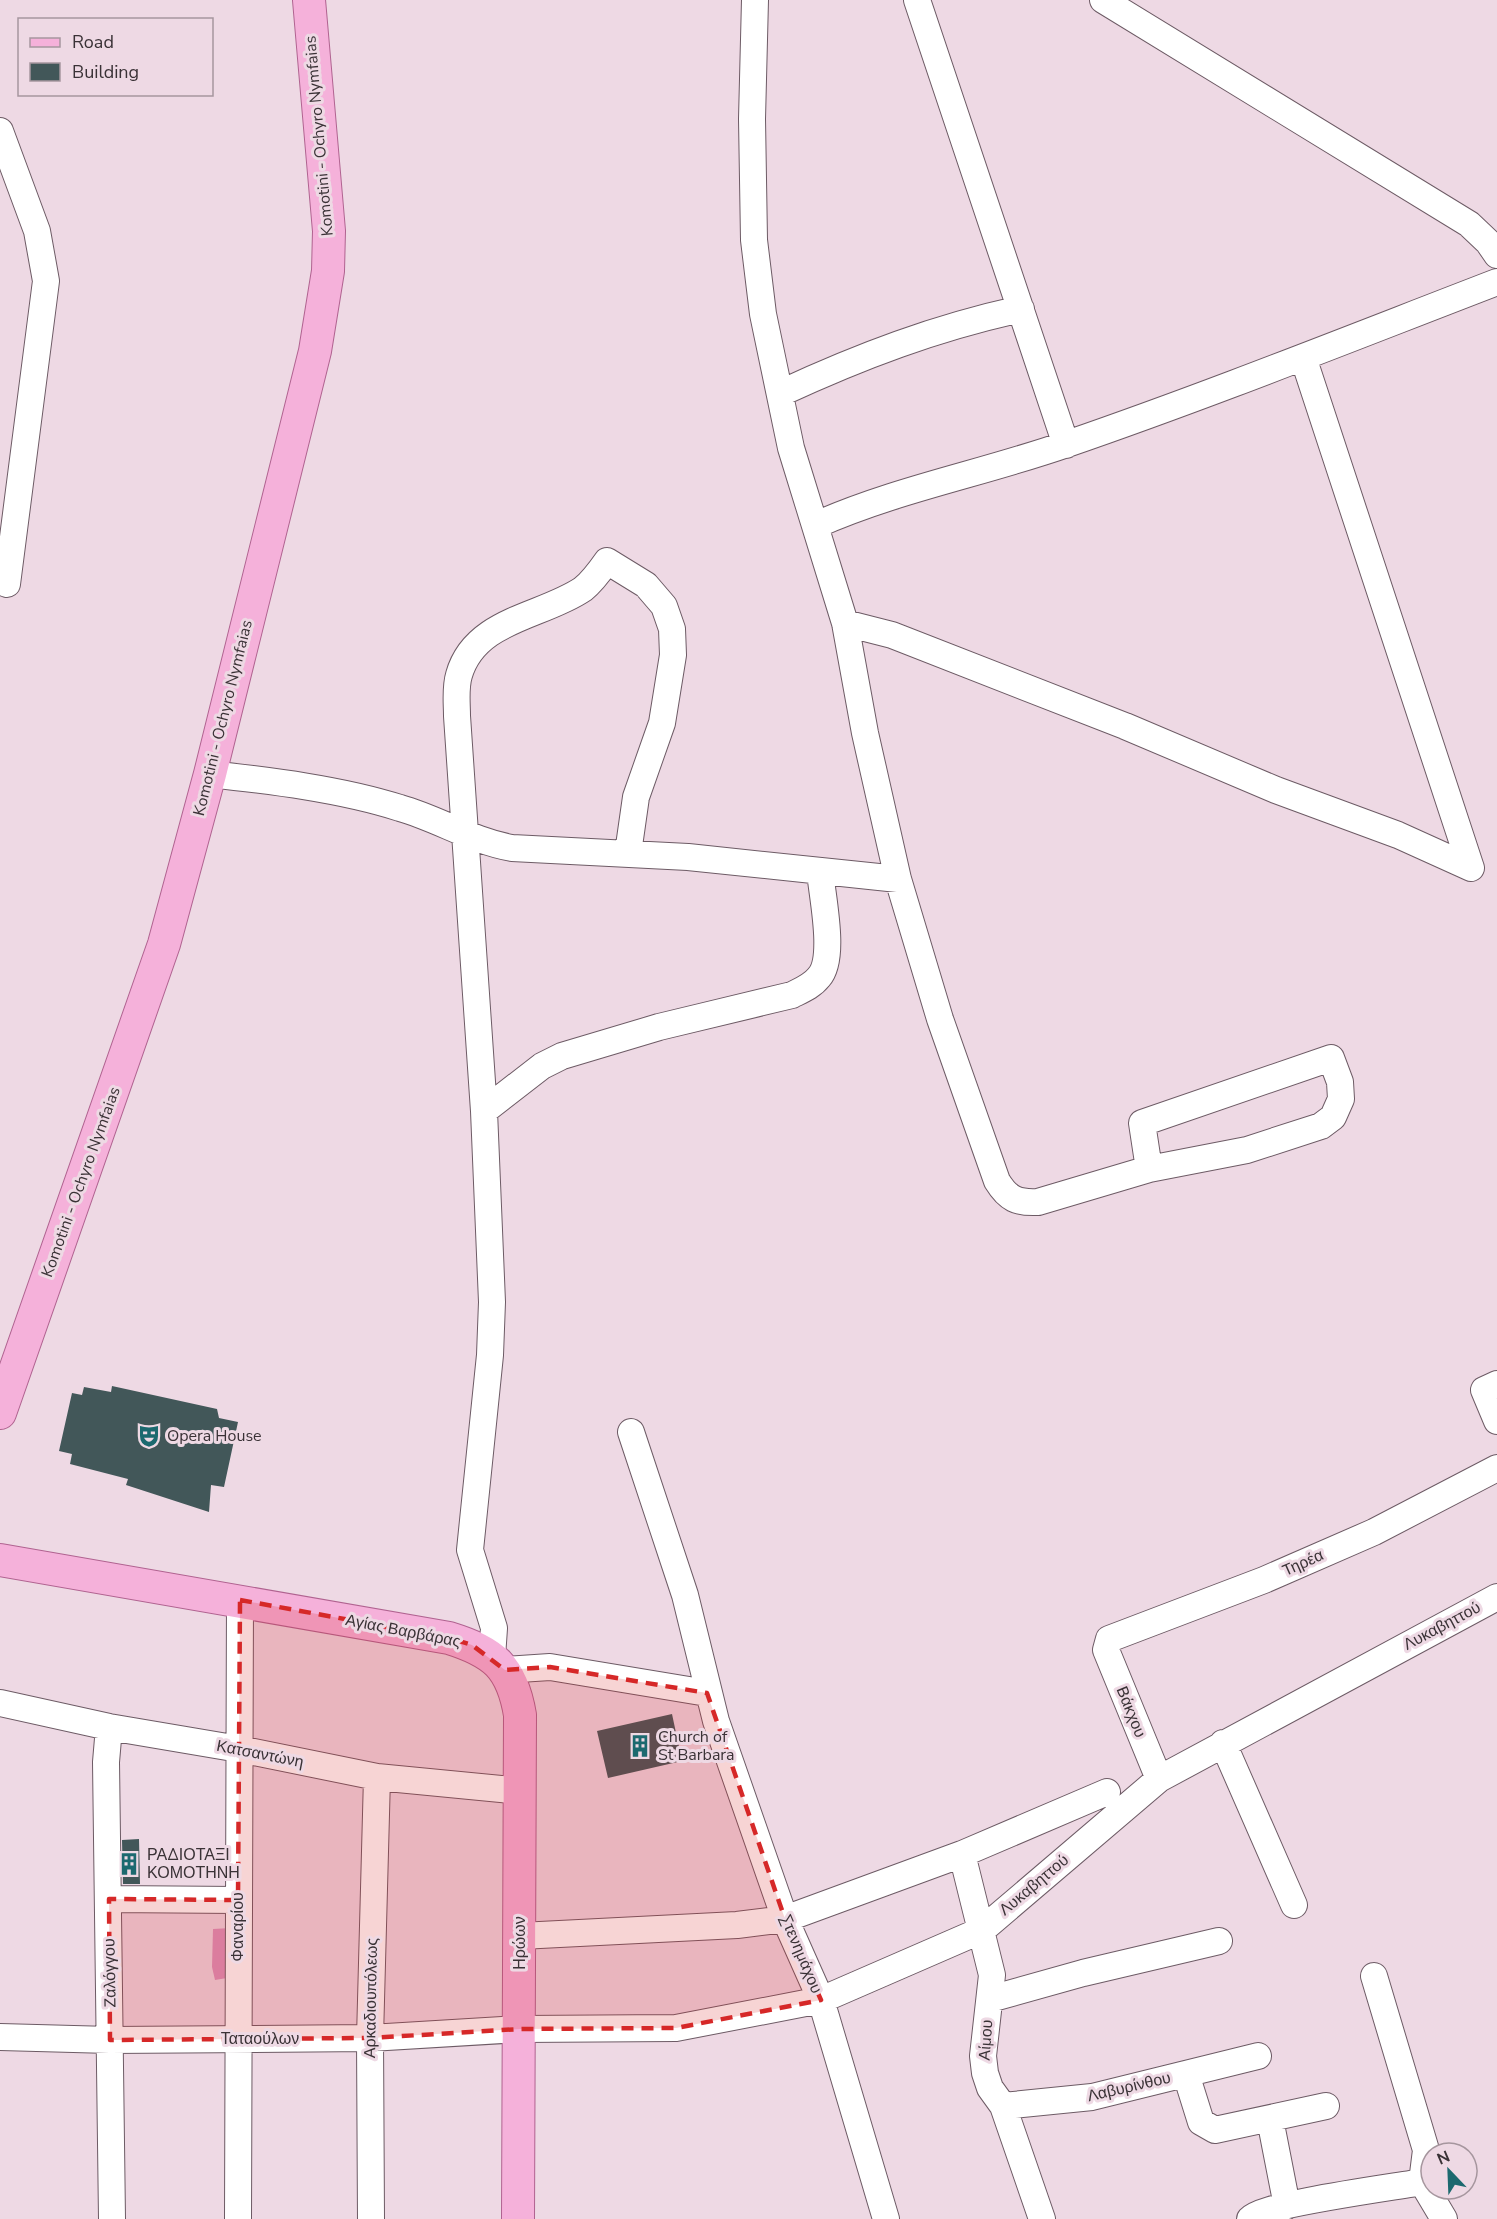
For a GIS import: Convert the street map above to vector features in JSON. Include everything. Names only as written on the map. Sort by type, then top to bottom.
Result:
[{"type":"main road","name":"Komotini - Ochyro Nymfaias","points":[[0,1413],[49,1269],[136,1029],[170,922],[210,774],[315,351],[328,271],[327,190],[309,0]]},
{"type":"main road","name":"Αγίας Βαρβάρας","points":[[0,1560],[449,1638],[472,1645],[499,1664]]},
{"type":"main road","name":"Ηρώων","points":[[499,1664],[513,1684],[520,1715],[522,1791],[518,2219]]},
{"type":"street","points":[[755,0],[752,119],[755,252],[763,314],[791,448],[845,623],[865,733],[898,879],[940,1019],[997,1181],[1006,1196],[1021,1203],[1038,1202],[1149,1169],[1247,1150],[1320,1126],[1333,1117],[1341,1099],[1340,1082],[1330,1058],[1142,1124],[1149,1169]]},
{"type":"street","points":[[917,0],[1066,445]]},
{"type":"street","points":[[1102,0],[1469,224],[1488,242],[1497,255]]},
{"type":"street","points":[[0,131],[37,231],[46,281],[7,584],[0,581]]},
{"type":"street","points":[[816,525],[878,500],[993,469],[1066,445],[1304,357],[1497,282]]},
{"type":"street","points":[[781,393],[854,359],[916,336],[1021,309]]},
{"type":"street","points":[[845,623],[891,635],[1125,726],[1276,790],[1398,835],[1471,868],[1304,357]]},
{"type":"street","points":[[628,852],[636,797],[662,723],[673,655],[672,629],[664,606],[646,585],[607,561],[596,577],[583,589],[493,631],[470,652],[458,677],[456,696],[484,1111],[491,1312],[490,1355],[470,1550],[494,1628],[499,1664],[550,1667],[707,1693],[685,1595],[631,1432]]},
{"type":"street","points":[[210,774],[362,798],[432,818],[466,835],[490,844],[512,848],[628,852],[898,879]]},
{"type":"street","points":[[484,1111],[542,1065],[562,1056],[659,1027],[792,995],[807,988],[821,976],[827,958],[820,871]]},
{"type":"street","points":[[1497,1384],[1484,1390],[1497,1421]]},
{"type":"street","name":"Τηρέα","points":[[1105,1644],[1113,1636],[1264,1580],[1374,1532],[1497,1468]]},
{"type":"street","name":"Λυκαβηττού","points":[[520,2029],[676,2028],[821,2000],[982,1930],[1159,1779],[1497,1597]]},
{"type":"street","name":"Φαναρίου","points":[[238,2219],[240,1600]]},
{"type":"street","name":"Βάκχου","points":[[1105,1644],[1159,1779]]},
{"type":"street","name":"Στενημάχου","points":[[707,1693],[785,1918],[821,2000],[886,2219]]},
{"type":"street","name":"Κατσαντώνη","points":[[0,1703],[109,1727],[239,1749],[377,1777],[522,1791]]},
{"type":"street","name":"Ζαλόγγου","points":[[109,1727],[106,1762],[112,2219]]},
{"type":"street","points":[[1223,1743],[1294,1905]]},
{"type":"street","name":"Αρκαδιουπόλεως","points":[[372,2219],[370,2038],[377,1777]]},
{"type":"street","points":[[520,1936],[737,1925],[785,1918],[962,1854],[1107,1792]]},
{"type":"street","name":"Αίμου","points":[[962,1854],[992,1976],[983,2056],[985,2073],[990,2088],[1003,2106],[1042,2219]]},
{"type":"street","points":[[109,1899],[238,1900]]},
{"type":"street","points":[[990,1999],[1083,1973],[1219,1941]]},
{"type":"street","points":[[1374,1977],[1423,2141]]},
{"type":"street","name":"Ταταούλων","points":[[0,2037],[110,2040],[370,2038],[520,2029]]},
{"type":"street","points":[[1186,2074],[1258,2056]]},
{"type":"street","name":"Λαβυρίνθου","points":[[1003,2106],[1092,2097],[1186,2074],[1198,2116],[1209,2129],[1220,2130],[1270,2119]]},
{"type":"street","points":[[1287,2206],[1270,2119],[1326,2106]]},
{"type":"street","points":[[1250,2219],[1260,2212],[1287,2206],[1419,2183]]},
{"type":"street","points":[[1433,2201],[1444,2219]]},
{"type":"highlighted area","points":[[240,1600],[449,1638],[472,1645],[505,1670],[550,1667],[707,1693],[785,1919],[821,2000],[676,2028],[520,2029],[370,2038],[110,2040],[109,1899],[238,1900]]},
{"type":"shaded area","points":[[231,1928],[227,1978],[215,1980],[212,1967],[213,1929]]},
{"type":"building","name":"Opera House","points":[[112,1386],[217,1409],[219,1418],[238,1422],[224,1487],[211,1485],[209,1512],[126,1485],[128,1479],[70,1464],[72,1454],[59,1451],[72,1393],[82,1395],[84,1387],[111,1392]]},
{"type":"building","name":"Church of St Barbara","points":[[672,1714],[682,1761],[608,1778],[597,1731]]},
{"type":"building","name":"ΡΑΔΙΟΤΑΞΙ ΚΟΜΟΤΗΝΗ","points":[[139,1839],[140,1884],[123,1884],[122,1840]]},
{"type":"place","name":"Opera House","points":[[149,1436]]},
{"type":"place","name":"Church of St Barbara","points":[[640,1746]]},
{"type":"place","name":"ΡΑΔΙΟΤΑΞΙ ΚΟΜΟΤΗΝΗ","points":[[129,1864]]}]
